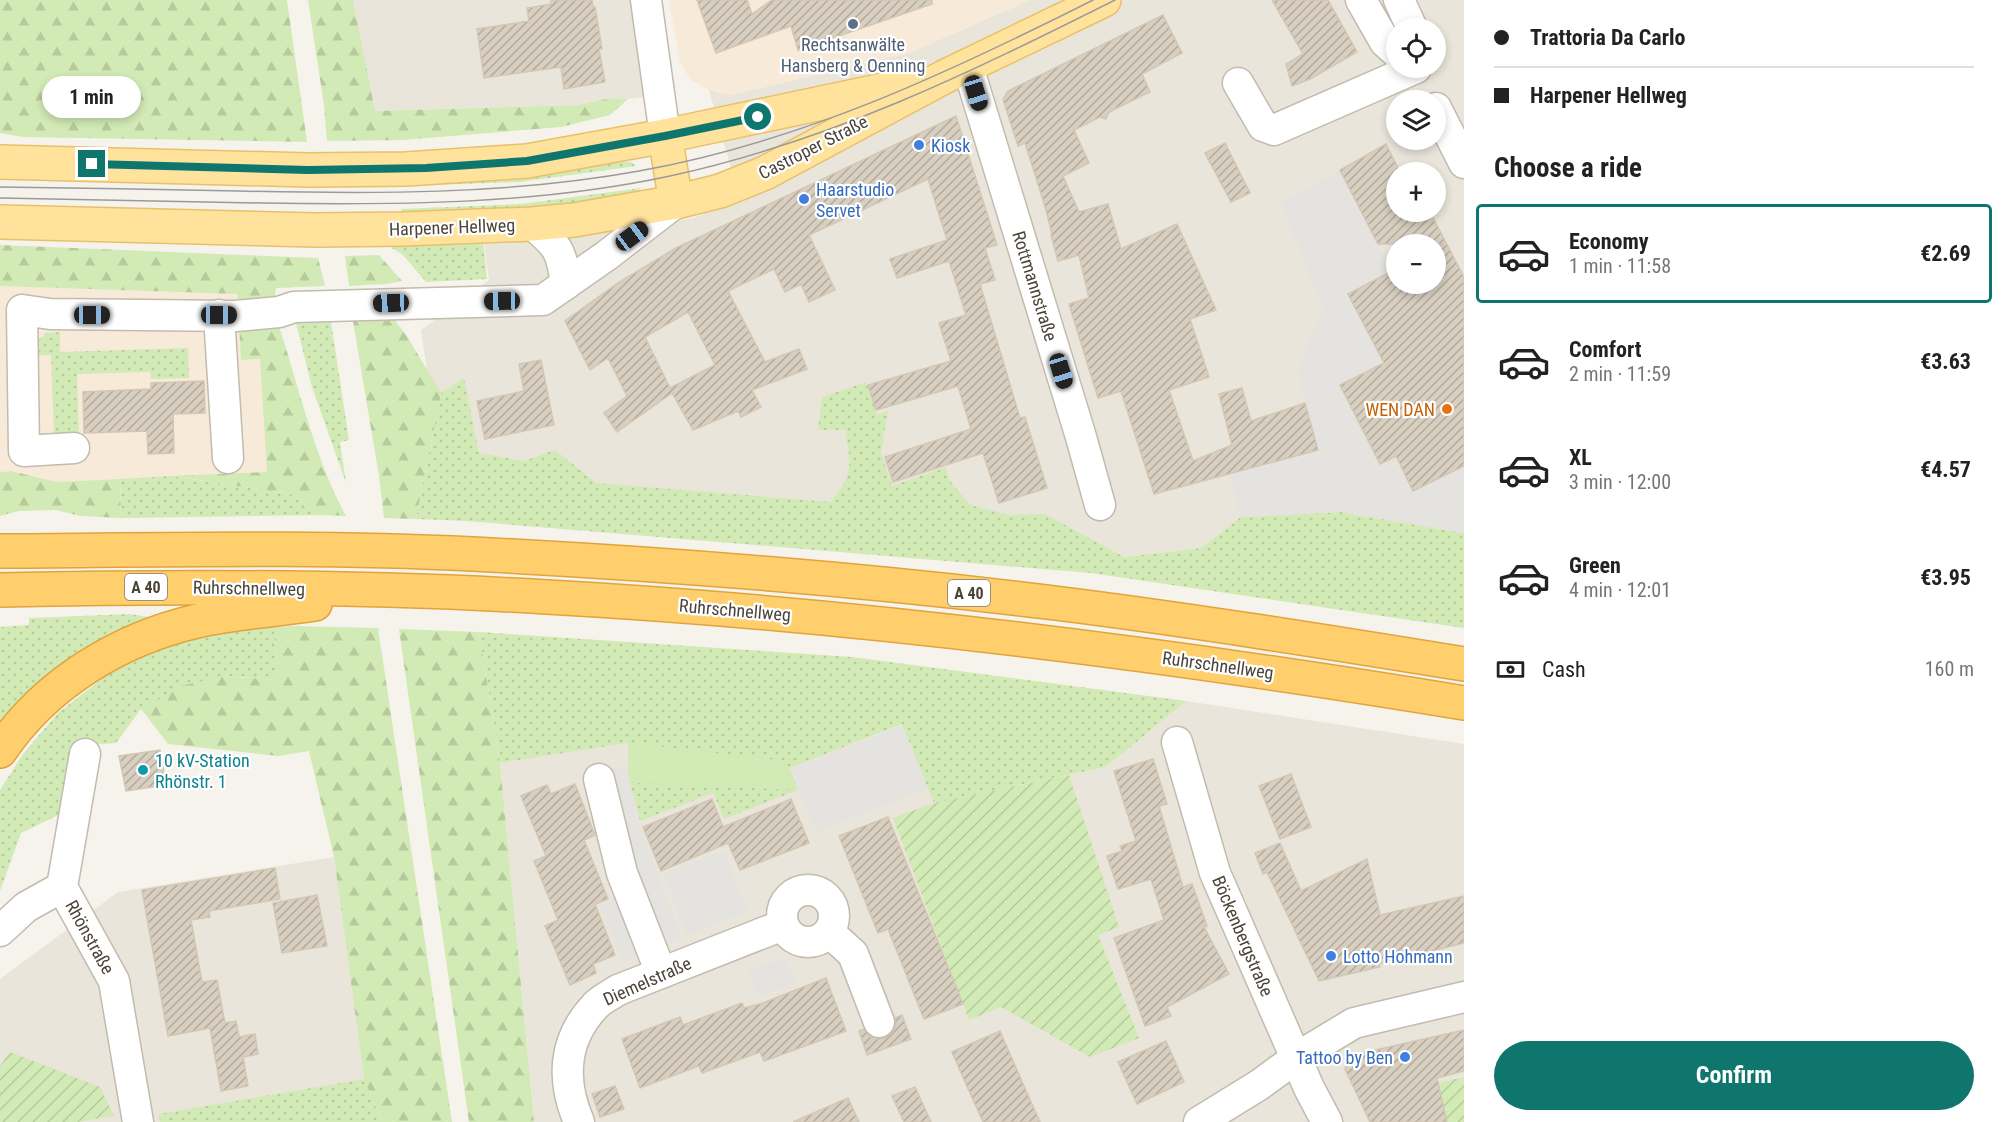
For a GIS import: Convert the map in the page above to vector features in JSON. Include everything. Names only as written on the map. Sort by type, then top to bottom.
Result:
[{"type":"highway","name":"Ruhrschnellweg","points":[[0,550],[290,549],[470,554],[685,567],[1044,602],[1464,664]]},
{"type":"highway","name":"Ruhrschnellweg","points":[[0,590],[117,587],[292,598],[372,591],[474,594],[690,606],[964,632],[1260,671],[1464,704]]},
{"type":"highway","points":[[0,751],[44,700],[75,674],[110,652],[197,621],[292,598]]},
{"type":"main road","name":"Castroper Straße","points":[[532,224],[573,220],[676,202],[720,191],[765,173],[956,72],[1104,0]]},
{"type":"main road","name":"Castroper Straße","points":[[665,136],[956,72]]},
{"type":"main road","points":[[0,162],[308,170],[406,169],[527,161],[665,136],[676,202]]},
{"type":"main road","name":"Harpener Hellweg","points":[[0,222],[315,230],[532,224]]},
{"type":"street","points":[[646,0],[665,136]]},
{"type":"street","points":[[1361,0],[1386,43]]},
{"type":"street","points":[[1399,0],[1407,18]]},
{"type":"street","name":"Rottmannstraße","points":[[956,72],[1081,436],[1100,505]]},
{"type":"street","points":[[1238,83],[1263,126],[1274,130],[1386,76]]},
{"type":"street","points":[[1446,128],[1464,163]]},
{"type":"street","name":"Castroper Straße","points":[[566,284],[676,202]]},
{"type":"street","name":"Harpener Hellweg","points":[[532,224],[557,244],[566,284]]},
{"type":"street","points":[[74,448],[24,451],[11,307],[50,314],[227,316],[279,312],[294,307],[543,300],[566,284]]},
{"type":"street","points":[[227,316],[228,458]]},
{"type":"street","name":"Böckenbergstraße","points":[[1177,742],[1215,873],[1309,1088],[1327,1122]]},
{"type":"street","name":"Rhönstraße","points":[[85,754],[62,887],[114,981],[138,1122]]},
{"type":"street","points":[[599,779],[622,873],[661,973]]},
{"type":"street","points":[[0,931],[26,907],[62,887]]},
{"type":"street","points":[[801,891],[821,894],[828,901],[834,914],[829,932],[819,940],[809,942],[799,941],[789,935],[783,925],[784,904],[801,891]]},
{"type":"street","name":"Diemelstraße","points":[[579,1122],[568,1089],[567,1057],[578,1029],[596,1004],[618,990],[783,925]]},
{"type":"street","points":[[829,932],[853,954],[879,1022]]},
{"type":"street","points":[[1199,1122],[1354,1023],[1464,997]]},
{"type":"shaded area","points":[[353,0],[634,0],[646,84],[643,97],[611,98],[579,105],[374,111]]},
{"type":"shaded area","points":[[669,0],[1030,0],[909,53],[730,95],[709,90],[691,80],[680,63]]},
{"type":"shaded area","points":[[1030,0],[1464,0],[1464,533],[1341,512],[1241,517],[1201,548],[1124,557],[596,483],[441,468],[421,330],[489,280],[484,242],[563,237],[693,218],[740,200],[709,90],[730,95],[909,53]]},
{"type":"shaded area","points":[[1340,170],[1386,260],[1386,294],[1411,294],[1434,338],[1340,385],[1380,464],[1396,456],[1413,491],[1464,466],[1464,533],[1341,512],[1241,517],[1229,474],[1318,450],[1297,370],[1323,309],[1281,202]]},
{"type":"shaded area","points":[[0,286],[237,294],[241,360],[260,359],[267,472],[57,482],[11,471],[0,472]]},
{"type":"shaded area","points":[[1186,701],[1464,744],[1464,1122],[534,1122],[500,763],[628,743],[789,768],[903,724],[934,803],[1106,767]]},
{"type":"shaded area","points":[[902,725],[927,788],[816,832],[791,769]]},
{"type":"shaded area","points":[[625,765],[639,826],[682,938],[623,961],[599,904],[618,898],[588,775]]},
{"type":"shaded area","points":[[724,850],[748,912],[686,935],[663,873]]},
{"type":"shaded area","points":[[334,857],[364,1079],[382,1122],[0,1122],[0,979],[118,892]]},
{"type":"shaded area","points":[[786,957],[796,983],[758,997],[748,971]]},
{"type":"green space","points":[[0,0],[287,0],[307,142],[23,137],[0,133]]},
{"type":"green space","points":[[308,0],[353,0],[375,111],[579,105],[611,98],[628,99],[610,115],[561,127],[402,140],[327,141],[324,105]]},
{"type":"green space","points":[[631,162],[636,166],[520,182],[402,186],[402,183],[565,169]]},
{"type":"green space","points":[[641,188],[636,194],[570,205],[457,212],[401,212],[401,209],[521,204]]},
{"type":"green space","points":[[381,241],[483,241],[487,279],[426,282],[403,255]]},
{"type":"green space","points":[[0,245],[318,258],[325,286],[276,288],[274,304],[238,304],[237,294],[0,286]]},
{"type":"green space","points":[[379,255],[402,281],[349,286],[345,256]]},
{"type":"green space","points":[[394,319],[441,393],[416,519],[384,518],[353,321]]},
{"type":"green space","points":[[331,322],[349,440],[340,442],[346,483],[312,387],[296,323]]},
{"type":"green space","points":[[278,323],[316,446],[346,516],[319,515],[291,494],[172,476],[267,472],[260,359],[241,360],[239,325]]},
{"type":"green space","points":[[60,332],[60,352],[188,348],[189,378],[151,379],[150,372],[77,374],[79,434],[54,435],[51,355],[35,356],[36,342],[46,333]]},
{"type":"green space","points":[[464,378],[479,453],[524,461],[555,450],[596,483],[831,502],[847,476],[849,452],[845,430],[818,430],[822,397],[866,382],[877,415],[888,411],[881,453],[892,486],[946,467],[949,480],[970,505],[1009,515],[1045,514],[1124,557],[1201,548],[1241,517],[1341,512],[1464,533],[1464,628],[1091,573],[467,521],[416,519],[441,393]]},
{"type":"green space","points":[[11,471],[57,482],[120,479],[121,518],[81,516],[55,510],[19,511],[0,516],[0,472]]},
{"type":"green space","points":[[172,476],[291,494],[319,515],[121,518],[120,479]]},
{"type":"green space","points":[[130,614],[155,618],[117,630],[80,652],[35,688],[0,729],[0,627],[29,625],[29,618]]},
{"type":"green space","points":[[274,627],[278,680],[224,676],[141,709],[116,743],[77,746],[73,808],[21,833],[0,891],[0,790],[23,754],[58,713],[108,674],[145,655],[204,635]]},
{"type":"green space","points":[[274,627],[378,628],[452,1122],[382,1122],[364,1079],[334,857],[309,751],[278,756],[168,744],[141,709],[185,685],[223,676],[278,680]]},
{"type":"green space","points":[[399,629],[479,632],[500,763],[534,1122],[469,1122]]},
{"type":"green space","points":[[479,632],[852,657],[1186,701],[1106,767],[934,803],[902,724],[790,768],[798,790],[724,819],[713,793],[640,821],[628,776],[628,743],[500,763]]},
{"type":"green space","points":[[628,743],[786,761],[798,790],[634,783],[628,776]]},
{"type":"green space","points":[[1069,775],[1119,927],[1098,935],[1139,1038],[1090,1057],[1001,1007],[969,1020],[893,818],[934,803]]},
{"type":"green space","points":[[10,1052],[100,1087],[114,1116],[77,1122],[0,1122],[0,1066]]},
{"type":"green space","points":[[1464,1077],[1464,1122],[1400,1122],[1393,1094]]},
{"type":"green space","points":[[364,1079],[382,1122],[160,1122],[159,1114]]},
{"type":"building","points":[[551,0],[592,0],[602,49],[599,49],[605,82],[564,89],[561,67],[484,78],[477,29],[529,21],[527,8],[551,4]]},
{"type":"building","points":[[697,0],[747,0],[752,14],[772,0],[932,0],[932,4],[798,50],[791,26],[716,53]]},
{"type":"building","points":[[1272,0],[1328,0],[1357,52],[1310,79],[1292,86],[1286,64],[1303,54]]},
{"type":"building","points":[[1163,15],[1182,53],[1142,74],[1150,92],[1108,113],[1106,119],[1100,117],[1074,130],[1089,163],[1063,176],[1079,212],[1108,204],[1121,249],[1177,224],[1216,310],[1190,319],[1209,377],[1169,390],[1193,461],[1232,445],[1219,394],[1242,388],[1251,421],[1305,403],[1318,450],[1154,494],[1121,391],[1098,398],[1069,304],[1089,298],[1079,255],[1058,261],[1044,203],[1025,143],[1018,146],[1003,99],[1008,91]]},
{"type":"building","points":[[956,116],[997,245],[985,248],[995,280],[980,284],[1020,418],[1025,417],[1047,488],[999,503],[983,453],[893,482],[885,457],[971,429],[958,386],[876,410],[868,385],[951,361],[939,323],[966,315],[949,261],[897,278],[890,259],[947,240],[928,179],[809,235],[835,290],[809,302],[801,284],[785,292],[774,269],[728,291],[765,362],[799,349],[807,369],[752,390],[761,407],[741,417],[738,411],[693,430],[672,393],[617,432],[604,413],[627,396],[608,358],[590,370],[565,321],[618,283],[676,248]],"holes":[[[688,312],[715,365],[670,388],[645,337]]]},
{"type":"building","points":[[1225,143],[1250,193],[1231,202],[1205,153]]},
{"type":"building","points":[[1386,144],[1386,150],[1389,150],[1395,162],[1386,162],[1386,222],[1435,222],[1442,234],[1386,234],[1386,244],[1378,244],[1340,170]]},
{"type":"building","points":[[1446,243],[1464,277],[1464,466],[1413,491],[1396,456],[1380,464],[1340,385],[1384,363],[1348,294],[1386,274],[1386,294],[1446,294]]},
{"type":"building","points":[[541,360],[554,425],[485,439],[477,401],[524,391],[519,364]]},
{"type":"building","points":[[204,381],[205,413],[173,414],[174,453],[148,454],[147,431],[84,433],[83,392],[151,389],[151,383]]},
{"type":"building","name":"10 kV-Station Rhönstr. 1","points":[[160,750],[166,785],[126,791],[119,756]]},
{"type":"building","points":[[1153,759],[1167,804],[1159,806],[1183,887],[1192,884],[1207,926],[1204,927],[1229,974],[1167,1007],[1171,1016],[1145,1026],[1114,938],[1164,920],[1151,879],[1118,889],[1107,856],[1122,851],[1120,846],[1136,841],[1114,771]]},
{"type":"building","points":[[1291,774],[1311,827],[1280,839],[1259,786]]},
{"type":"building","points":[[575,784],[595,835],[584,840],[608,899],[595,904],[615,955],[593,964],[596,973],[570,985],[545,926],[558,920],[534,861],[546,856],[521,796],[547,785],[551,794]]},
{"type":"building","points":[[712,799],[723,827],[791,799],[809,843],[740,870],[728,843],[661,871],[643,827]]},
{"type":"building","points":[[888,817],[963,1004],[924,1019],[888,929],[878,933],[839,836]]},
{"type":"building","points":[[1280,843],[1301,891],[1367,859],[1380,915],[1464,896],[1464,943],[1379,964],[1380,967],[1319,981],[1267,872],[1263,874],[1255,853]]},
{"type":"building","points":[[275,868],[280,899],[209,911],[210,917],[191,920],[202,982],[217,980],[225,1023],[236,1021],[239,1037],[255,1034],[258,1054],[243,1057],[248,1086],[221,1091],[210,1028],[168,1036],[142,890]]},
{"type":"building","points":[[317,895],[327,946],[282,953],[273,903]]},
{"type":"building","points":[[826,978],[846,1031],[764,1061],[760,1052],[702,1073],[699,1066],[640,1088],[622,1039],[680,1017],[683,1025],[742,1003],[744,1008],[763,1003]]},
{"type":"building","points":[[902,1015],[911,1039],[867,1055],[859,1031],[864,1029],[869,1036],[876,1039],[885,1038],[893,1032],[896,1025],[895,1018]]},
{"type":"building","points":[[1464,1030],[1464,1071],[1437,1078],[1447,1122],[1370,1122],[1345,1069],[1349,1056]]},
{"type":"building","points":[[1000,1031],[1040,1122],[983,1122],[961,1073],[952,1052]]},
{"type":"building","points":[[1166,1041],[1184,1082],[1137,1104],[1118,1062]]},
{"type":"building","points":[[615,1086],[624,1109],[600,1117],[592,1094]]},
{"type":"building","points":[[915,1087],[931,1122],[904,1122],[892,1096]]},
{"type":"building","points":[[848,1098],[859,1122],[793,1122]]},
{"type":"tram line","points":[[0,187],[338,193],[439,191],[539,185],[639,171],[699,158],[815,124],[927,79],[1093,0]]},
{"type":"tram line","points":[[0,198],[261,203],[415,203],[517,198],[619,186],[729,161],[843,124],[952,79],[1115,0]]},
{"type":"place","name":"Rechtsanwälte Hansberg & Oenning","points":[[853,24]]},
{"type":"place","name":"Kiosk","points":[[919,145]]},
{"type":"place","name":"Haarstudio Servet","points":[[804,199]]},
{"type":"place","name":"WEN DAN","points":[[1447,409]]},
{"type":"place","name":"10 kV-Station Rhönstr. 1","points":[[143,770]]},
{"type":"place","name":"Lotto Hohmann","points":[[1331,956]]},
{"type":"place","name":"Tattoo by Ben","points":[[1405,1057]]},
{"type":"route","points":[[92,164],[308,170],[406,169],[527,161],[758,117]]}]
